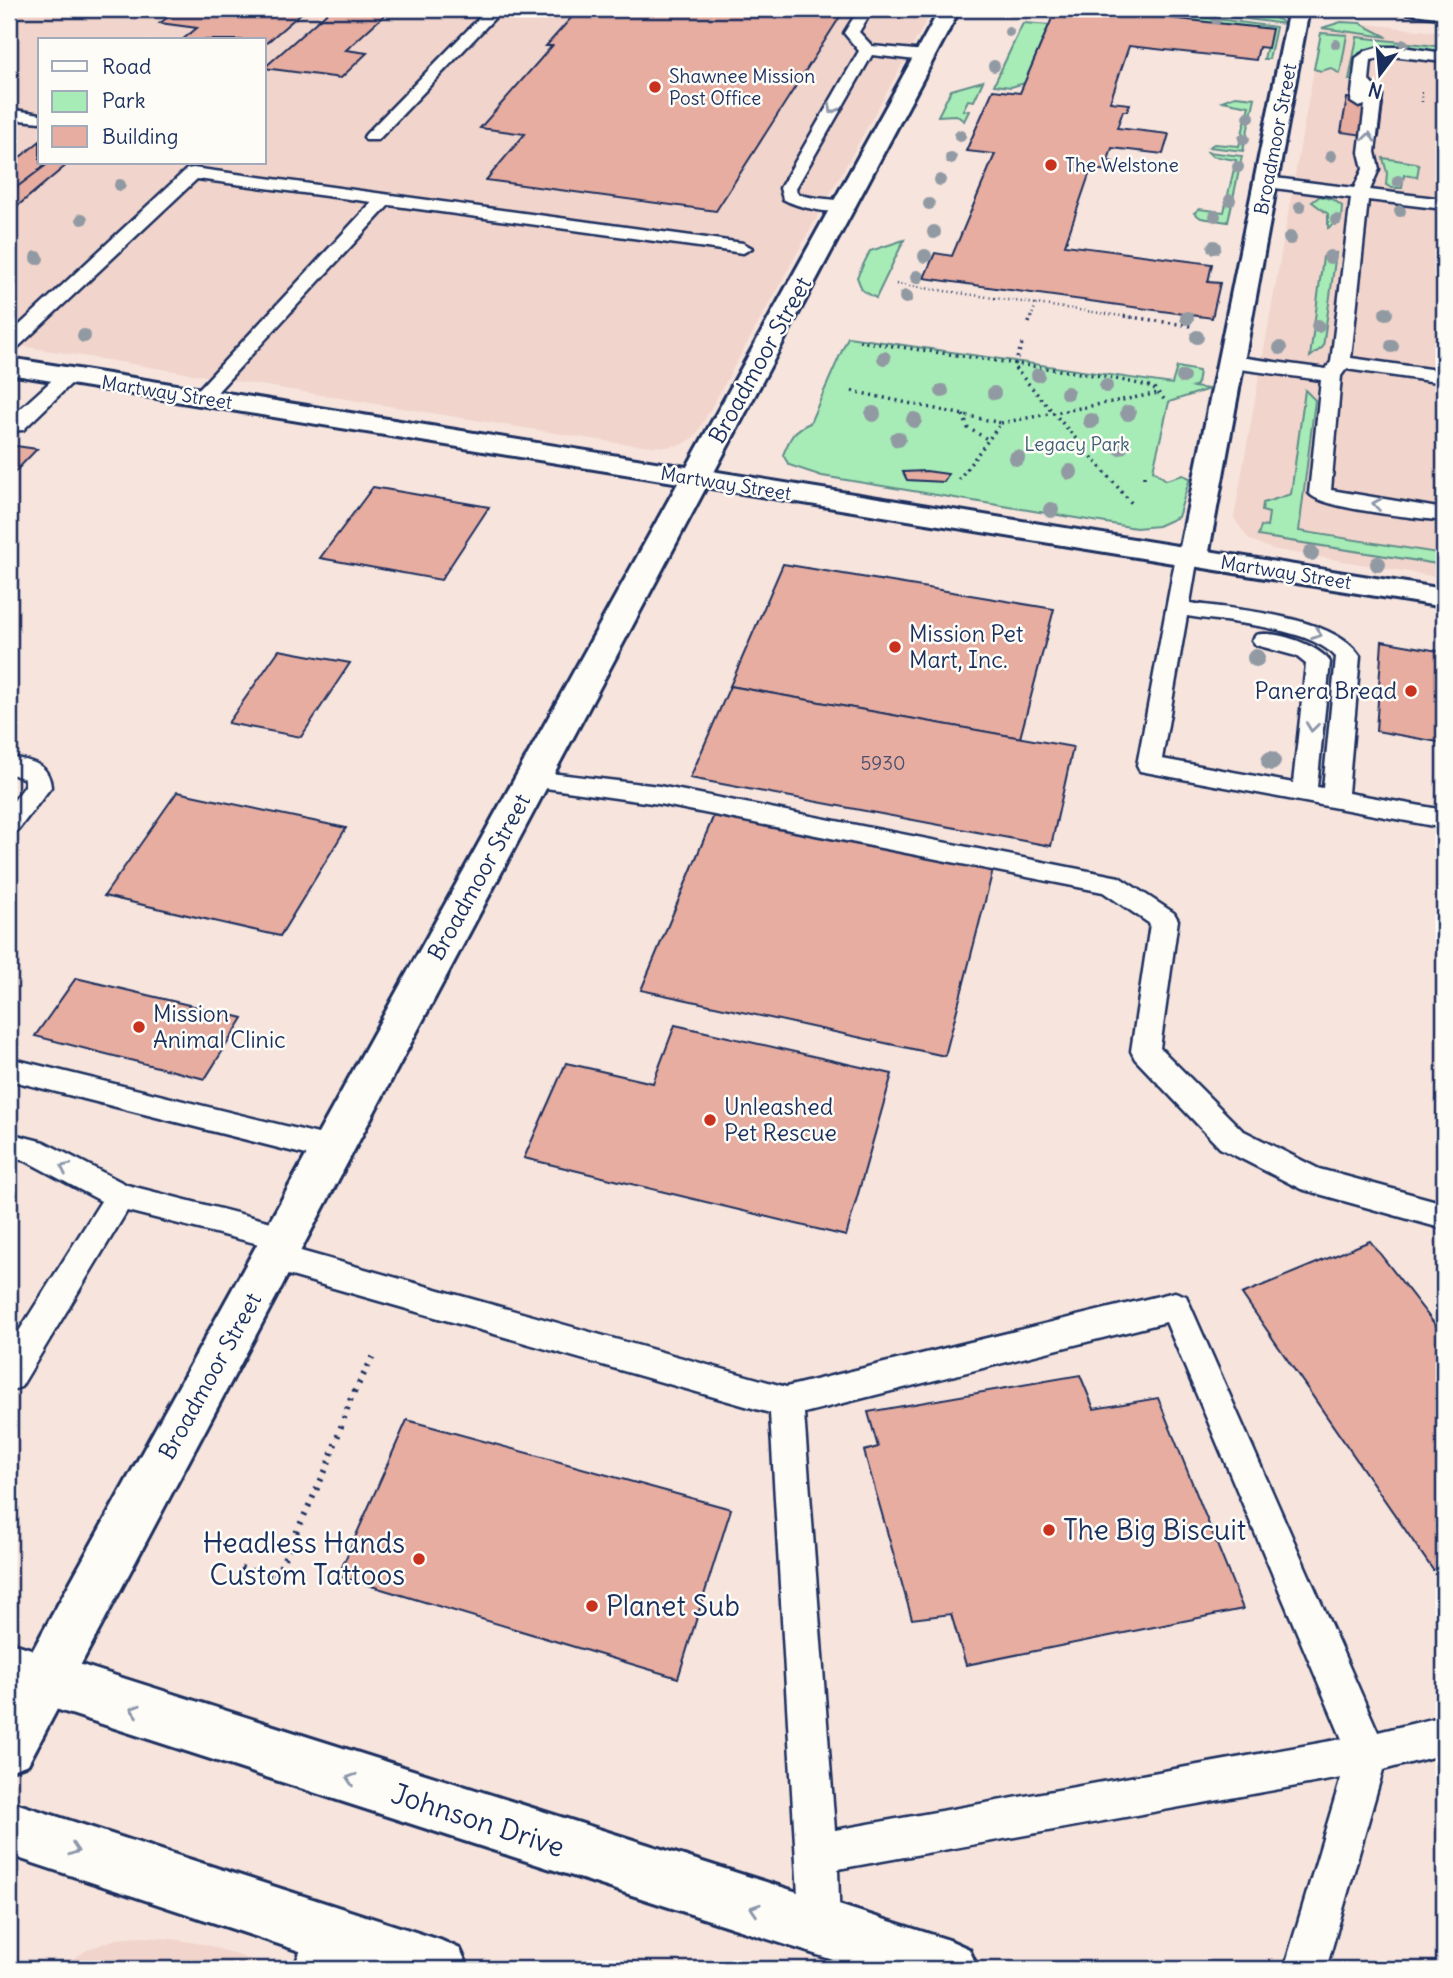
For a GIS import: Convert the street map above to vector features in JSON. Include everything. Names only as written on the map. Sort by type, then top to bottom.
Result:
[{"type":"street","name":"Broadmoor Street","points":[[9,1745],[26,1674],[279,1247],[950,9]]},
{"type":"street","name":"Broadmoor Street","points":[[1190,557],[1232,362],[1300,9]]},
{"type":"street","points":[[1414,9],[1444,12]]},
{"type":"street","name":"Martway Street","points":[[9,366],[1444,598]]},
{"type":"street","name":"Johnson Drive","points":[[26,1674],[820,1930],[949,1969]]},
{"type":"street","points":[[9,1828],[322,1951],[440,1969]]},
{"type":"lane","points":[[372,137],[496,9]]},
{"type":"lane","points":[[866,9],[851,33],[867,50],[925,57]]},
{"type":"lane","points":[[843,207],[801,201],[789,195],[788,188],[867,50]]},
{"type":"lane","points":[[1360,194],[1351,162],[1363,83],[1364,58],[1390,52],[1444,58]]},
{"type":"lane","points":[[1363,83],[1374,95],[1367,152],[1371,169],[1360,194],[1338,362],[1326,428],[1320,493],[1331,498],[1444,514]]},
{"type":"lane","points":[[9,114],[38,118]]},
{"type":"lane","points":[[9,345],[193,173],[743,248]]},
{"type":"lane","points":[[1267,182],[1444,204]]},
{"type":"lane","points":[[201,398],[385,199]]},
{"type":"lane","points":[[1232,362],[1444,363]]},
{"type":"lane","points":[[1338,362],[1444,376]]},
{"type":"lane","points":[[9,425],[16,426],[68,376]]},
{"type":"lane","points":[[1190,557],[1176,616],[1149,765],[1444,819]]},
{"type":"lane","points":[[1176,616],[1282,643],[1304,651],[1318,662],[1304,793]]},
{"type":"lane","points":[[1176,616],[1307,630],[1344,647],[1348,656],[1335,799]]},
{"type":"lane","points":[[9,764],[37,774],[38,787],[9,824]]},
{"type":"lane","points":[[533,779],[659,795],[1110,884],[1164,920],[1144,1051],[1231,1139],[1312,1180],[1444,1216]]},
{"type":"lane","points":[[9,1069],[330,1149]]},
{"type":"lane","points":[[9,1145],[33,1151],[120,1196],[786,1402],[1175,1306],[1368,1754],[1305,1969]]},
{"type":"lane","points":[[9,1376],[120,1196]]},
{"type":"lane","points":[[786,1402],[820,1930]]},
{"type":"lane","points":[[817,1853],[1368,1754],[1444,1735]]},
{"type":"path","points":[[1422,90],[1422,105]]},
{"type":"path","points":[[896,284],[1200,327]]},
{"type":"path","points":[[1029,323],[1036,304]]},
{"type":"path","points":[[859,341],[1107,377],[1153,387],[1164,399]]},
{"type":"path","points":[[1022,344],[1014,367],[1137,509]]},
{"type":"path","points":[[852,391],[1001,423],[1160,392]]},
{"type":"path","points":[[963,415],[964,424],[970,431],[989,440]]},
{"type":"path","points":[[952,488],[1001,423]]},
{"type":"path","points":[[241,1568],[275,1578],[327,1467],[351,1398],[373,1357]]},
{"type":"shaded area","points":[[9,9],[933,9],[696,435],[684,444],[666,447],[617,443],[9,344]]},
{"type":"shaded area","points":[[1351,22],[1444,33],[1444,578],[1272,549],[1249,539],[1234,518],[1321,30],[1332,24]]},
{"type":"shaded area","points":[[142,1937],[207,1945],[279,1969],[58,1969],[87,1950],[116,1939]]},
{"type":"green space","points":[[1084,9],[1143,9],[1276,27],[1269,59],[1264,59],[1271,29]]},
{"type":"green space","points":[[1220,9],[1266,12],[1285,24],[1216,15],[1226,13]]},
{"type":"green space","points":[[1341,22],[1360,23],[1387,37],[1322,28]]},
{"type":"green space","points":[[1023,23],[1049,25],[1025,83],[1011,87],[994,85]]},
{"type":"green space","points":[[1321,33],[1347,35],[1340,74],[1331,68],[1321,71],[1314,69]]},
{"type":"green space","points":[[1357,37],[1444,47],[1444,53],[1401,48],[1369,50],[1359,53],[1355,80],[1349,80]]},
{"type":"green space","points":[[983,81],[974,101],[968,100],[963,110],[969,111],[964,121],[956,115],[938,116],[951,90]]},
{"type":"green space","points":[[1235,96],[1255,98],[1243,151],[1209,147],[1214,144],[1239,146],[1249,106],[1222,101]]},
{"type":"green space","points":[[1208,152],[1242,156],[1228,222],[1201,218],[1194,213],[1199,209],[1224,212],[1236,160],[1212,156]]},
{"type":"green space","points":[[1383,158],[1416,163],[1419,166],[1417,177],[1404,175],[1402,188],[1386,185],[1387,173]]},
{"type":"green space","points":[[1320,196],[1334,200],[1342,206],[1341,220],[1328,228],[1328,214],[1312,202]]},
{"type":"green space","points":[[904,240],[876,298],[862,290],[857,277],[870,251]]},
{"type":"green space","points":[[1336,253],[1323,347],[1310,357],[1323,257]]},
{"type":"green space","name":"Legacy Park","points":[[848,337],[1172,384],[1177,367],[1199,371],[1197,385],[1193,387],[1209,389],[1169,402],[1153,470],[1166,480],[1183,475],[1190,478],[1178,517],[1158,526],[1136,528],[822,476],[789,465],[783,455],[788,444],[796,432],[810,423]]},
{"type":"green space","points":[[1305,390],[1315,400],[1299,531],[1444,554],[1444,565],[1258,536],[1261,526],[1267,527],[1269,513],[1262,511],[1263,503],[1291,494]]},
{"type":"building","points":[[179,9],[306,9],[266,43],[266,38],[184,38],[197,28],[160,23]]},
{"type":"building","points":[[331,9],[391,9],[346,50],[367,53],[341,78],[266,66]]},
{"type":"building","name":"Shawnee Mission Post Office","points":[[579,9],[845,9],[716,211],[486,180],[525,134],[480,128],[552,46],[546,46]]},
{"type":"building","name":"The Welstone","points":[[1056,9],[1084,9],[1272,29],[1268,48],[1259,47],[1256,60],[1129,46],[1110,102],[1130,104],[1127,111],[1123,111],[1117,128],[1169,134],[1163,154],[1112,148],[1108,161],[1113,162],[1110,171],[1091,169],[1065,245],[1212,264],[1208,282],[1220,283],[1212,318],[924,278],[935,253],[952,256],[995,154],[966,151],[993,90],[1020,93]]},
{"type":"building","points":[[1347,98],[1383,103],[1379,137],[1341,132]]},
{"type":"building","points":[[38,143],[38,164],[47,164],[18,188],[9,187],[9,166]]},
{"type":"building","points":[[48,164],[68,164],[9,213],[9,193]]},
{"type":"building","points":[[9,445],[37,449],[9,478]]},
{"type":"building","points":[[903,472],[948,474],[944,482],[907,480]]},
{"type":"building","points":[[373,487],[489,507],[441,580],[320,558]]},
{"type":"building","name":"Mission Pet Mart, Inc.","points":[[783,564],[1054,609],[1020,738],[730,686]]},
{"type":"building","name":"Panera Bread","points":[[1382,641],[1444,652],[1444,743],[1376,731]]},
{"type":"building","points":[[279,650],[350,663],[301,737],[228,723]]},
{"type":"building","points":[[730,686],[1073,747],[1051,846],[690,778]]},
{"type":"building","points":[[177,792],[346,828],[280,936],[104,896]]},
{"type":"building","points":[[714,815],[993,870],[945,1056],[641,990]]},
{"type":"building","name":"Mission Animal Clinic","points":[[76,978],[243,1018],[205,1079],[35,1036]]},
{"type":"building","name":"Unleashed Pet Rescue","points":[[675,1025],[892,1074],[846,1236],[524,1158],[566,1063],[653,1083]]},
{"type":"building","points":[[1370,1241],[1444,1336],[1444,1565],[1433,1570],[1242,1294]]},
{"type":"building","name":"The Big Biscuit","points":[[1080,1375],[1094,1409],[1158,1398],[1243,1609],[966,1665],[951,1614],[912,1619],[864,1451],[878,1447],[868,1412]]},
{"type":"building","points":[[407,1420],[731,1509],[678,1678],[338,1576]]},
{"type":"place","name":"Shawnee Mission Post Office","points":[[655,87]]},
{"type":"place","name":"The Welstone","points":[[1051,165]]},
{"type":"place","name":"Mission Pet Mart, Inc.","points":[[895,647]]},
{"type":"place","name":"Panera Bread","points":[[1411,691]]},
{"type":"place","name":"Mission Animal Clinic","points":[[139,1027]]},
{"type":"place","name":"Unleashed Pet Rescue","points":[[710,1120]]},
{"type":"place","name":"The Big Biscuit","points":[[1049,1530]]},
{"type":"place","name":"Headless Hands Custom Tattoos","points":[[419,1559]]},
{"type":"place","name":"Planet Sub","points":[[592,1606]]}]
